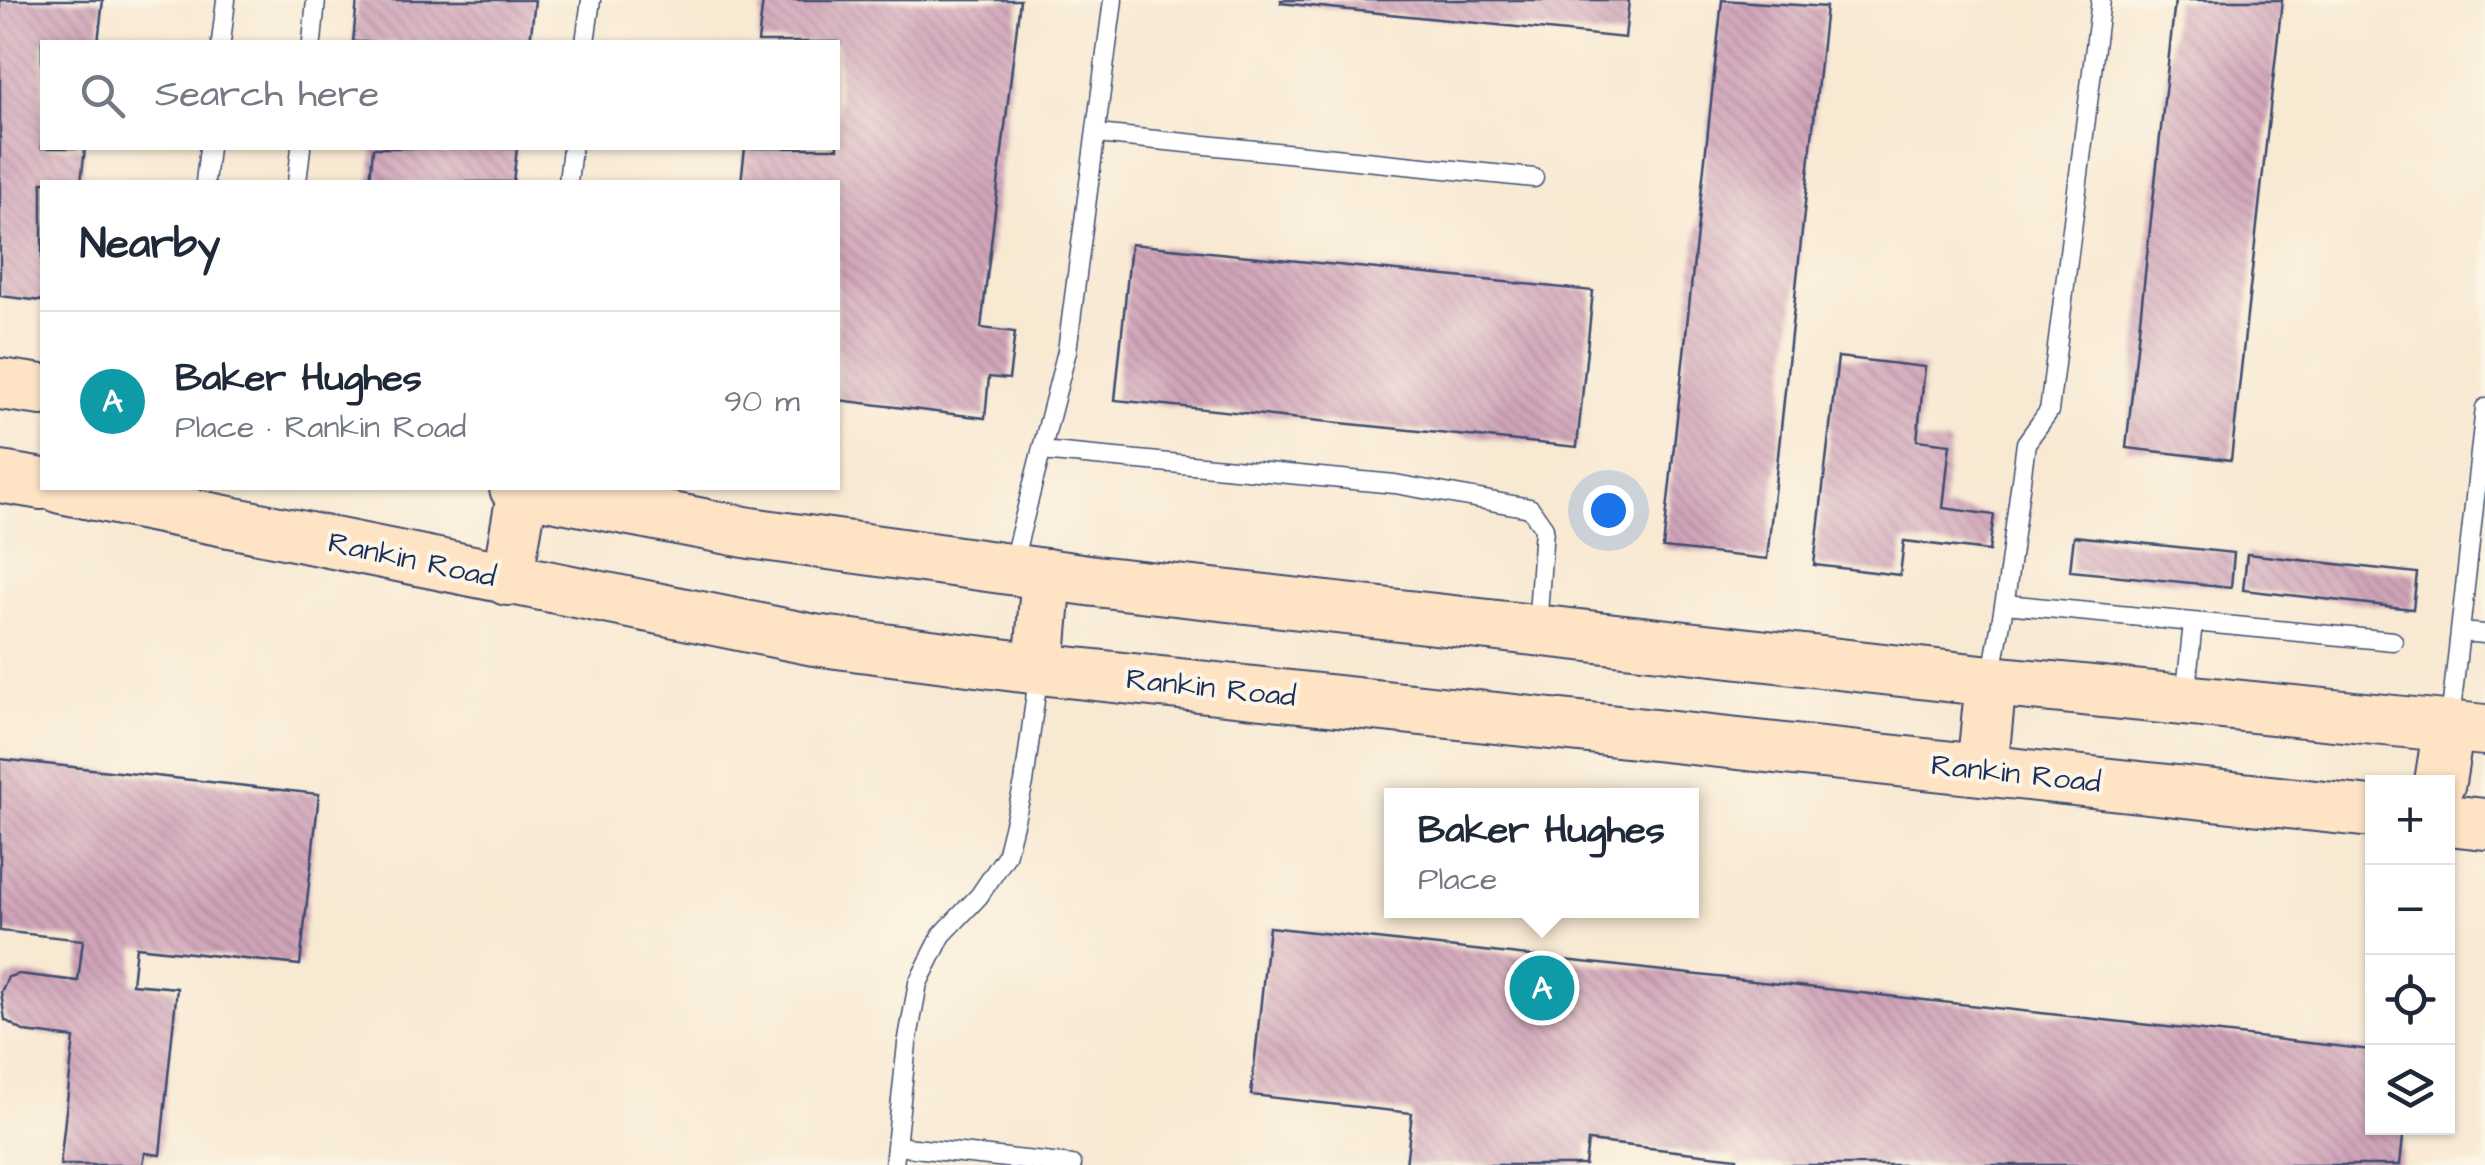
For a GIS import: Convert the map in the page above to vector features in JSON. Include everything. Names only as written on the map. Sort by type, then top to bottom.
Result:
[{"type":"main road","points":[[0,384],[40,390]]},
{"type":"main road","points":[[0,476],[40,484]]},
{"type":"main road","name":"Rankin Road","points":[[71,490],[814,640],[1039,670],[2365,811]]},
{"type":"main road","points":[[507,580],[540,490],[750,533],[1029,572],[1991,681],[2467,728],[2444,775]]},
{"type":"main road","points":[[1029,572],[1039,670]]},
{"type":"main road","points":[[1982,770],[1991,681]]},
{"type":"main road","points":[[2455,821],[2485,824]]},
{"type":"lane","points":[[221,40],[226,0]]},
{"type":"lane","points":[[312,40],[316,0]]},
{"type":"lane","points":[[585,40],[591,0]]},
{"type":"lane","points":[[1029,572],[1042,451],[1067,351],[1113,0]]},
{"type":"lane","points":[[1991,681],[2026,443],[2048,410],[2100,0]]},
{"type":"lane","points":[[1097,134],[1534,178]]},
{"type":"lane","points":[[205,180],[209,150]]},
{"type":"lane","points":[[298,180],[301,150]]},
{"type":"lane","points":[[568,180],[572,150]]},
{"type":"lane","points":[[2467,728],[2460,632],[2485,408]]},
{"type":"lane","points":[[1042,451],[1395,484],[1530,508],[1544,528],[1537,630]]},
{"type":"lane","points":[[2005,604],[2393,640]]},
{"type":"lane","points":[[2185,700],[2193,622]]},
{"type":"lane","points":[[2460,632],[2485,634]]},
{"type":"lane","points":[[894,1165],[918,983],[942,935],[978,896],[1006,856],[1024,783],[1039,670]]},
{"type":"lane","points":[[896,1146],[1072,1165]]},
{"type":"building","points":[[0,0],[103,0],[98,40],[40,40],[40,150],[85,150],[81,180],[40,180],[40,301],[0,296]]},
{"type":"building","points":[[357,0],[535,0],[530,40],[353,40]]},
{"type":"building","points":[[763,0],[1020,0],[981,328],[1015,332],[1009,379],[989,377],[985,418],[840,400],[840,180],[741,180],[745,150],[840,150],[840,40],[758,40]]},
{"type":"building","points":[[1281,0],[1629,0],[1625,38]]},
{"type":"building","points":[[1722,0],[1826,7],[1767,559],[1663,548]]},
{"type":"building","points":[[2175,0],[2282,0],[2231,460],[2126,448]]},
{"type":"building","points":[[373,150],[517,150],[513,180],[370,180]]},
{"type":"building","points":[[1131,244],[1593,291],[1577,447],[1115,400]]},
{"type":"building","points":[[1838,357],[1925,367],[1917,440],[1950,444],[1943,508],[1994,515],[1989,551],[1904,541],[1900,575],[1814,565]]},
{"type":"building","points":[[2074,536],[2234,553],[2231,587],[2070,571]]},
{"type":"building","points":[[2247,554],[2417,573],[2413,609],[2243,590]]},
{"type":"building","points":[[0,759],[319,794],[300,965],[136,947],[132,984],[177,988],[160,1155],[145,1153],[143,1165],[60,1165],[74,1038],[25,1032],[5,1020],[1,992],[8,977],[19,974],[78,981],[83,940],[0,931]]},
{"type":"building","points":[[1269,927],[2365,1049],[2365,1135],[2403,1135],[2400,1165],[1736,1165],[1737,1158],[1588,1141],[1585,1165],[1406,1165],[1412,1113],[1251,1095]]},
{"type":"place","name":"Baker Hughes","points":[[1542,988]]}]
